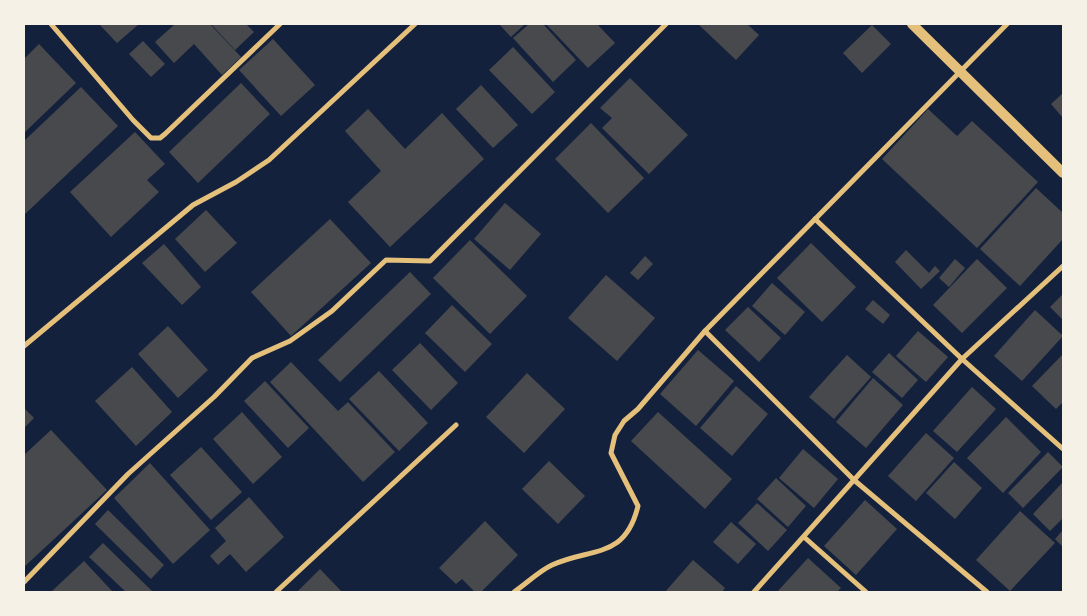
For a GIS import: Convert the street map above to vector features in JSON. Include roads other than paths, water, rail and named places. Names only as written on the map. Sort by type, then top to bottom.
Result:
[{"type":"main road","points":[[912,24],[1063,173]]},
{"type":"street","points":[[51,24],[133,120],[151,138],[160,138],[165,134],[280,24]]},
{"type":"street","points":[[24,346],[193,205],[236,182],[269,160],[416,24]]},
{"type":"street","points":[[24,582],[128,474],[214,397],[252,358],[290,341],[332,311],[386,260],[430,261],[666,24]]},
{"type":"street","points":[[514,592],[552,565],[612,547],[629,531],[638,506],[611,453],[615,435],[624,421],[638,409],[705,331],[1007,24]]},
{"type":"street","points":[[815,219],[962,359],[1063,449]]},
{"type":"street","points":[[754,592],[962,359],[1063,266]]},
{"type":"street","points":[[705,331],[854,480],[987,592]]},
{"type":"street","points":[[276,592],[456,425]]},
{"type":"street","points":[[804,537],[866,592]]}]
